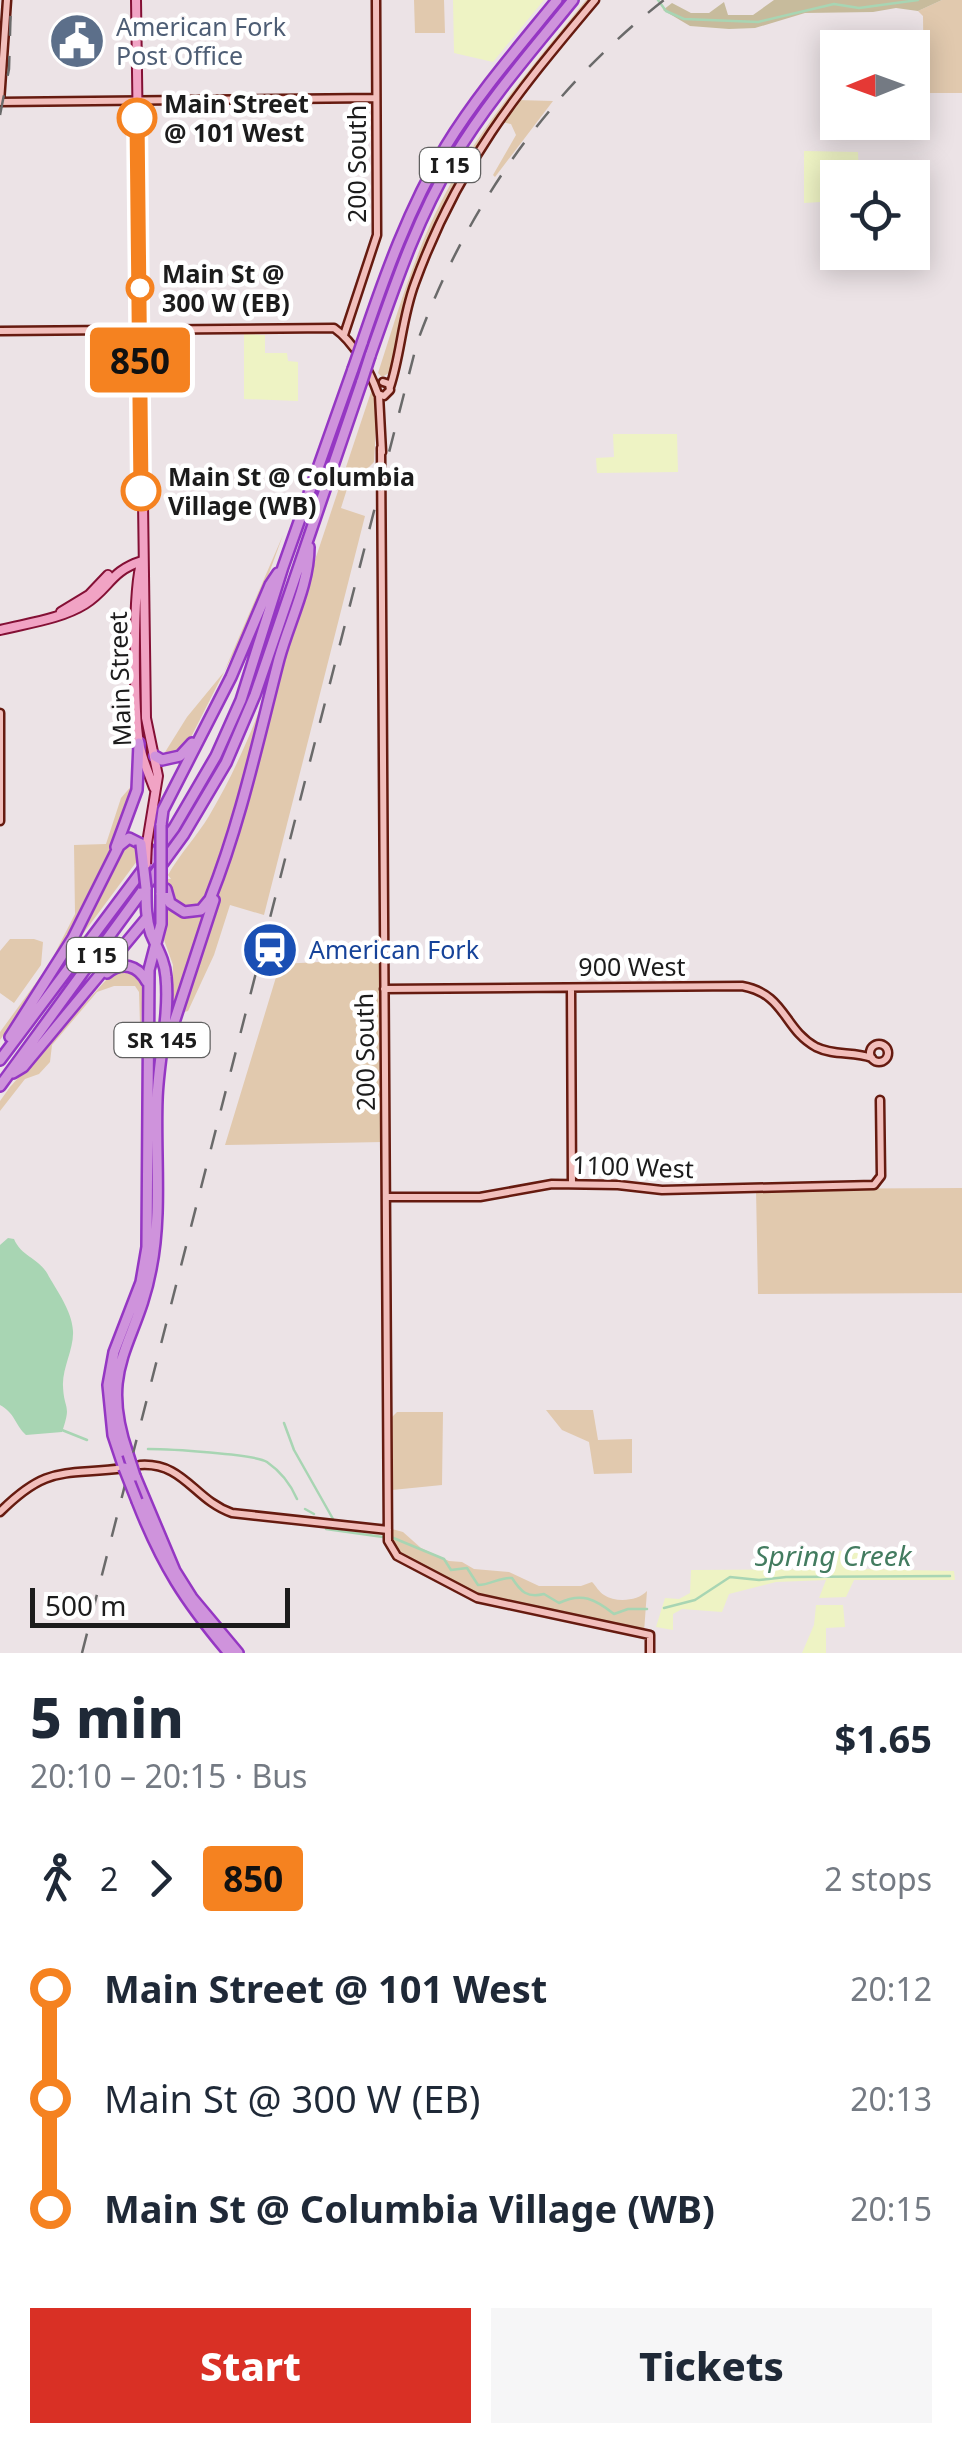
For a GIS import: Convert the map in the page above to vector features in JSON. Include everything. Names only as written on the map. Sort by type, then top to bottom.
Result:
[{"type":"highway","name":"I 15","points":[[0,1057],[163,842],[203,781],[241,700],[283,567],[402,232],[436,164],[484,91],[557,0]]},
{"type":"highway","name":"I 15","points":[[0,1086],[131,910],[214,786],[251,708],[415,233],[453,160],[491,102],[573,0]]},
{"type":"highway","points":[[156,1139],[168,1041],[304,582],[310,551],[308,539]]},
{"type":"highway","points":[[161,821],[270,585],[283,567]]},
{"type":"highway","points":[[155,756],[164,760],[185,752],[222,694]]},
{"type":"highway","points":[[110,865],[137,790],[140,744]]},
{"type":"highway","name":"Main Street","points":[[161,821],[164,891]]},
{"type":"highway","points":[[0,1057],[66,950],[124,840],[133,838],[144,843]]},
{"type":"highway","name":"SR 145","points":[[144,843],[147,911],[166,981],[152,1266],[121,1355],[116,1386],[119,1469],[184,1600],[229,1653]]},
{"type":"highway","points":[[164,891],[174,908],[196,912],[209,902],[222,869]]},
{"type":"highway","name":"SR 145","points":[[164,891],[149,970],[147,1247],[141,1282],[110,1367],[109,1402],[120,1444],[175,1571],[238,1653]]},
{"type":"highway","points":[[8,1075],[23,1066],[141,928],[147,911]]},
{"type":"highway","points":[[74,1007],[109,970],[122,966],[142,974],[150,994]]},
{"type":"main road","name":"Main Street","points":[[136,0],[146,722],[155,756],[156,794],[144,843]]},
{"type":"main road","points":[[0,630],[57,614],[87,596],[125,560],[142,561]]},
{"type":"main road","name":"Main Street","points":[[142,561],[137,604],[140,744],[161,821]]},
{"type":"main road","points":[[57,614],[66,614],[94,598],[120,569],[142,561]]},
{"type":"main road","points":[[112,578],[122,572],[131,575],[137,604]]},
{"type":"street","points":[[7,0],[0,102],[376,98]]},
{"type":"street","name":"200 South","points":[[344,335],[377,235],[376,0]]},
{"type":"street","points":[[0,331],[334,328],[344,335],[366,378],[383,388],[397,362],[414,286],[445,210],[470,163],[516,94],[595,0]]},
{"type":"street","name":"200 South","points":[[383,388],[380,448],[388,1541],[396,1556],[476,1598],[650,1635],[650,1653]]},
{"type":"street","points":[[0,713],[0,821]]},
{"type":"street","name":"900 West","points":[[384,988],[748,986],[775,1000],[814,1046],[833,1053],[872,1058]]},
{"type":"street","points":[[571,988],[572,1184]]},
{"type":"street","points":[[854,1054],[881,1044],[888,1052],[883,1060],[872,1058],[872,1048]]},
{"type":"street","name":"1100 West","points":[[387,1197],[484,1196],[531,1186],[572,1184],[662,1190],[868,1186],[878,1182],[880,1100]]},
{"type":"street","points":[[140,1465],[171,1468],[218,1508],[232,1513],[388,1530]]},
{"type":"street","points":[[0,1512],[35,1481],[64,1473],[119,1469]]},
{"type":"shaded area","points":[[414,0],[444,0],[445,33],[415,33]]},
{"type":"shaded area","points":[[453,0],[544,0],[493,62],[454,53]]},
{"type":"shaded area","points":[[586,0],[591,0],[502,108],[461,171],[417,267],[399,322],[394,363],[382,377],[378,373],[407,285],[442,200],[491,121]]},
{"type":"shaded area","points":[[774,0],[942,0],[918,11],[896,8],[805,13],[755,28],[729,29],[690,26],[663,10],[672,3],[691,13],[709,13],[724,2],[728,15],[753,15]]},
{"type":"shaded area","points":[[942,0],[962,0],[962,93],[930,93],[930,30],[923,30],[923,16],[918,11]]},
{"type":"shaded area","points":[[517,100],[553,101],[495,177],[516,135],[511,124],[501,122]]},
{"type":"shaded area","points":[[804,151],[858,152],[858,160],[820,160],[820,202],[804,203]]},
{"type":"shaded area","points":[[244,334],[265,335],[265,353],[287,353],[288,361],[298,362],[298,401],[244,399]]},
{"type":"shaded area","points":[[372,389],[377,409],[374,462],[367,469],[353,470],[341,508],[365,516],[264,915],[230,905],[214,955],[188,1011],[181,1013],[256,776],[283,656]]},
{"type":"shaded area","points":[[613,434],[677,434],[678,472],[597,473],[596,458],[614,457]]},
{"type":"shaded area","points":[[283,535],[256,609],[186,747],[162,757],[187,717],[224,672]]},
{"type":"shaded area","points":[[271,679],[241,799],[204,906],[178,910],[167,891],[171,879],[168,875],[227,783]]},
{"type":"shaded area","points":[[133,784],[117,834],[79,915],[50,965],[0,1040],[0,1032],[49,965],[75,914],[74,845],[106,844],[121,798]]},
{"type":"shaded area","points":[[128,841],[137,843],[140,857],[65,958],[119,850]]},
{"type":"shaded area","points":[[167,904],[186,915],[207,909],[171,1020],[173,965],[164,940]]},
{"type":"shaded area","points":[[10,939],[43,942],[41,965],[14,1003],[0,993],[0,951]]},
{"type":"shaded area","points":[[379,959],[383,1142],[225,1145],[280,964]]},
{"type":"shaded area","points":[[115,970],[134,971],[143,984],[141,1028],[137,1029],[139,992],[135,986],[114,986],[97,992],[52,1045],[50,1062],[39,1074],[25,1079],[0,1111],[0,1101],[10,1087]]},
{"type":"shaded area","points":[[962,1188],[962,1293],[758,1294],[756,1189]]},
{"type":"shaded area","points":[[8,1238],[14,1239],[43,1268],[70,1315],[73,1338],[63,1379],[67,1411],[62,1432],[26,1435],[0,1405],[0,1245]]},
{"type":"shaded area","points":[[546,1410],[593,1410],[598,1440],[632,1439],[632,1473],[594,1474],[589,1442],[562,1430]]},
{"type":"shaded area","points":[[397,1412],[443,1412],[442,1485],[392,1490],[392,1417]]},
{"type":"shaded area","points":[[392,1529],[449,1561],[462,1562],[474,1569],[509,1572],[539,1586],[581,1586],[592,1582],[604,1595],[621,1600],[647,1591],[644,1632],[468,1593],[397,1552]]},
{"type":"shaded area","points":[[870,1550],[863,1569],[954,1571],[955,1580],[854,1580],[846,1597],[819,1598],[826,1580],[776,1582],[729,1594],[722,1612],[682,1609],[673,1614],[673,1630],[656,1627],[665,1598],[679,1599],[690,1593],[691,1570],[832,1569],[835,1551]]},
{"type":"shaded area","points":[[816,1605],[843,1605],[845,1627],[826,1628],[826,1653],[802,1653],[814,1625]]},
{"type":"waterway","points":[[658,0],[666,11],[684,19],[758,22],[834,4],[859,8],[918,0]]},
{"type":"waterway","points":[[284,1423],[294,1450],[333,1519]]},
{"type":"waterway","name":"Spring Creek","points":[[62,1430],[87,1440]]},
{"type":"waterway","name":"Spring Creek","points":[[148,1449],[259,1459],[281,1474],[297,1499]]},
{"type":"waterway","name":"Spring Creek","points":[[305,1509],[314,1514]]},
{"type":"waterway","name":"Spring Creek","points":[[326,1529],[383,1537]]},
{"type":"waterway","name":"Spring Creek","points":[[391,1537],[444,1559],[451,1570],[467,1568],[478,1585],[512,1578],[525,1593],[544,1594],[559,1603],[588,1599],[614,1614],[647,1609]]},
{"type":"waterway","name":"Spring Creek","points":[[664,1608],[695,1600],[730,1577],[759,1580],[950,1576]]},
{"type":"railway","points":[[0,115],[9,69],[11,0]]},
{"type":"railway","points":[[82,1653],[417,343],[460,245],[516,154],[584,72],[664,0]]},
{"type":"bus line","name":"850","points":[[137,118],[141,491]]},
{"type":"place","name":"American Fork Post Office","points":[[77,41]]},
{"type":"place","name":"Main Street @ 101 West","points":[[137,118]]},
{"type":"place","name":"Main St @ 300 W (EB)","points":[[140,288]]},
{"type":"place","name":"Main St @ Columbia Village (WB)","points":[[141,491]]},
{"type":"place","name":"American Fork","points":[[270,950]]}]
